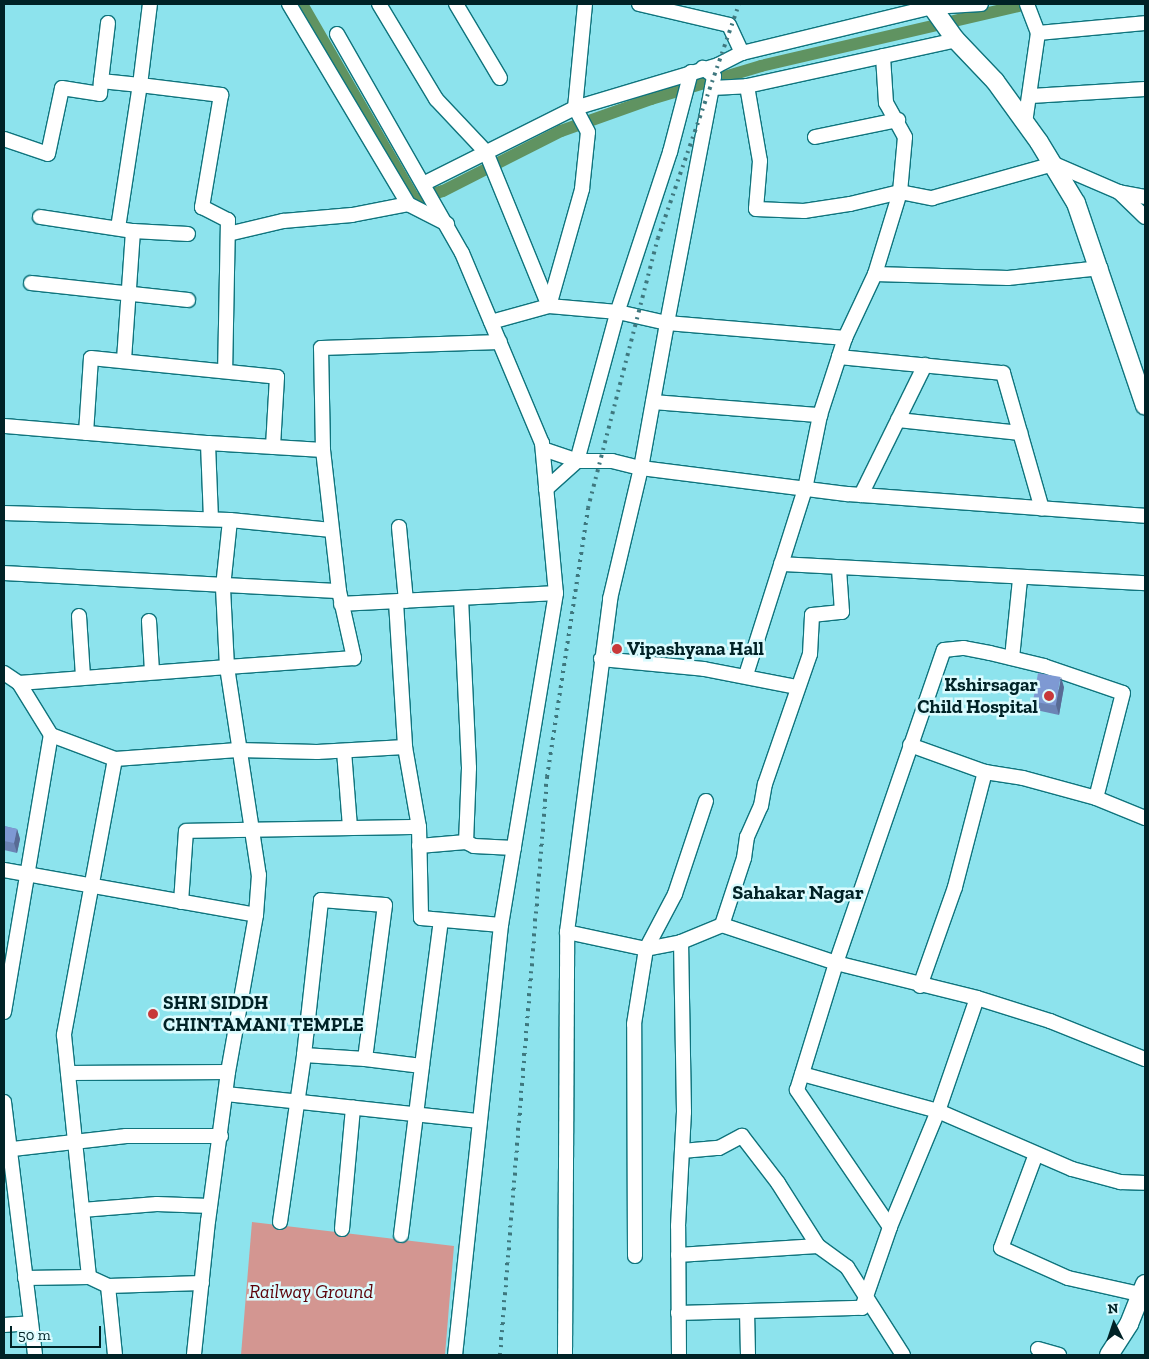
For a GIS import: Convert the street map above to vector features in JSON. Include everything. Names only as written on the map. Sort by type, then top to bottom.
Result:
[{"type":"street","points":[[118,228],[140,85],[150,4]]},
{"type":"street","points":[[289,4],[408,204],[447,224]]},
{"type":"street","points":[[379,4],[436,99],[486,152],[549,306]]},
{"type":"street","points":[[456,4],[500,78]]},
{"type":"street","points":[[549,306],[582,189],[588,132],[575,108],[585,4]]},
{"type":"street","points":[[639,4],[729,25],[742,53]]},
{"type":"street","points":[[425,183],[575,108],[697,70],[742,53],[932,6],[981,4]]},
{"type":"street","points":[[1025,123],[1031,96],[1038,33],[1027,4]]},
{"type":"street","points":[[932,6],[955,40],[995,81],[1054,164],[1076,203],[1100,268],[1118,331],[1145,406]]},
{"type":"street","points":[[4,139],[48,154],[62,88],[100,94],[108,23]]},
{"type":"street","points":[[1038,33],[1145,23]]},
{"type":"street","points":[[337,34],[425,183],[447,224],[500,342],[543,449],[556,593],[501,925],[455,1355]]},
{"type":"street","points":[[712,88],[747,86],[955,40]]},
{"type":"street","points":[[746,675],[806,489],[820,415],[845,338],[875,274],[900,192],[905,137],[898,120],[886,103],[884,56]]},
{"type":"street","points":[[565,1355],[567,932],[610,598],[641,468],[714,76],[697,70]]},
{"type":"street","points":[[546,488],[577,461],[618,312],[697,70]]},
{"type":"street","points":[[101,81],[221,95],[202,207],[228,220],[225,371]]},
{"type":"street","points":[[747,86],[760,161],[756,209],[804,211],[850,204],[900,192],[932,198],[1054,164],[1118,192],[1145,197]]},
{"type":"street","points":[[1031,96],[1145,89]]},
{"type":"street","points":[[815,138],[898,120]]},
{"type":"street","points":[[1118,192],[1145,216]]},
{"type":"street","points":[[228,234],[283,221],[352,215],[408,204]]},
{"type":"street","points":[[40,217],[133,231],[188,234]]},
{"type":"street","points":[[124,361],[133,231]]},
{"type":"street","points":[[875,274],[1008,278],[1100,268]]},
{"type":"street","points":[[31,283],[188,300]]},
{"type":"street","points":[[491,322],[549,306],[618,312],[667,323],[845,338]]},
{"type":"street","points":[[19,682],[354,658],[340,598],[323,450],[321,348],[500,342]]},
{"type":"street","points":[[839,356],[1003,373],[1042,509]]},
{"type":"street","points":[[86,433],[91,358],[277,377],[273,447]]},
{"type":"street","points":[[861,495],[925,365]]},
{"type":"street","points":[[653,402],[820,415]]},
{"type":"street","points":[[898,420],[1020,433]]},
{"type":"street","points":[[4,426],[208,443],[323,450]]},
{"type":"street","points":[[208,443],[211,519]]},
{"type":"street","points":[[543,449],[577,461],[612,461],[641,468],[806,489],[861,495],[1145,516]]},
{"type":"street","points":[[4,513],[211,519],[332,530]]},
{"type":"street","points":[[194,1355],[210,1206],[228,1072],[256,915],[259,874],[226,667],[223,587],[230,520]]},
{"type":"street","points":[[399,527],[405,747],[419,827],[421,918],[501,925]]},
{"type":"street","points":[[781,564],[839,569],[960,573],[1020,579],[1145,583]]},
{"type":"street","points":[[722,925],[744,858],[747,837],[761,806],[810,654],[812,615],[842,612],[839,569]]},
{"type":"street","points":[[4,573],[401,601],[556,593]]},
{"type":"street","points":[[1012,658],[1020,579]]},
{"type":"street","points":[[461,598],[469,768],[466,842]]},
{"type":"street","points":[[79,616],[83,677]]},
{"type":"street","points":[[149,622],[152,672]]},
{"type":"street","points":[[890,1227],[797,1090],[836,963],[944,650],[964,648],[1012,658],[1123,693],[1096,798]]},
{"type":"street","points":[[601,659],[746,675],[798,687]]},
{"type":"street","points":[[4,673],[19,682],[51,735],[115,759],[238,750],[344,751],[405,747]]},
{"type":"street","points":[[4,1012],[29,875],[51,735]]},
{"type":"street","points":[[910,745],[985,772],[1023,778],[1096,798],[1145,818]]},
{"type":"street","points":[[344,751],[350,828]]},
{"type":"street","points":[[89,1277],[64,1035],[115,759]]},
{"type":"street","points":[[920,986],[955,887],[985,772]]},
{"type":"street","points":[[635,1256],[634,1024],[646,949],[675,894],[706,801]]},
{"type":"street","points":[[181,902],[186,831],[419,827]]},
{"type":"street","points":[[419,846],[466,842],[474,846],[514,848]]},
{"type":"street","points":[[4,870],[256,915]]},
{"type":"street","points":[[280,1222],[304,1054],[321,900],[385,904],[365,1059]]},
{"type":"street","points":[[401,1234],[441,920]]},
{"type":"street","points":[[567,932],[646,949],[681,942],[722,925],[836,963],[920,986],[977,998],[1050,1020],[1145,1059]]},
{"type":"street","points":[[678,1355],[678,1255],[682,1151],[681,942]]},
{"type":"street","points":[[678,1313],[862,1308],[890,1227],[938,1112],[977,998]]},
{"type":"street","points":[[304,1054],[422,1066]]},
{"type":"street","points":[[68,1074],[228,1072]]},
{"type":"street","points":[[802,1074],[938,1112],[1072,1169],[1110,1179],[1145,1183]]},
{"type":"street","points":[[226,1094],[480,1121]]},
{"type":"street","points":[[4,1102],[7,1149],[35,1355]]},
{"type":"street","points":[[342,1229],[354,1108]]},
{"type":"street","points":[[7,1149],[126,1136],[220,1136]]},
{"type":"street","points":[[682,1151],[719,1148],[742,1136],[778,1183],[818,1246],[847,1267],[903,1355]]},
{"type":"street","points":[[1036,1154],[1001,1248],[1068,1278],[1135,1293],[1144,1288]]},
{"type":"street","points":[[82,1210],[157,1204],[210,1206]]},
{"type":"street","points":[[678,1255],[818,1246]]},
{"type":"street","points":[[25,1278],[89,1277],[108,1286],[202,1283]]},
{"type":"street","points":[[108,1286],[115,1355]]},
{"type":"street","points":[[1109,1355],[1128,1324],[1144,1288]]},
{"type":"street","points":[[746,1312],[748,1355]]},
{"type":"street","points":[[4,1325],[31,1323]]},
{"type":"street","points":[[1038,1349],[1059,1355]]},
{"type":"green space","name":"Railway Ground","points":[[252,1222],[454,1246],[445,1355],[241,1355]]},
{"type":"building","points":[[1038,673],[1061,677],[1056,706],[1033,702]]},
{"type":"building","points":[[4,826],[17,829],[14,843],[4,841]]},
{"type":"waterway","points":[[302,4],[415,200],[443,191],[561,131],[651,99],[761,66],[1028,4]]},
{"type":"railway","points":[[500,1355],[547,777],[588,508],[658,238],[739,4]]},
{"type":"place","name":"Vipashyana Hall","points":[[617,649]]},
{"type":"place","name":"Kshirsagar Child Hospital","points":[[1049,696]]},
{"type":"place","name":"SHRI SIDDH CHINTAMANI TEMPLE","points":[[153,1014]]},
{"type":"district","name":"Sahakar Nagar","points":[[798,892]]}]
